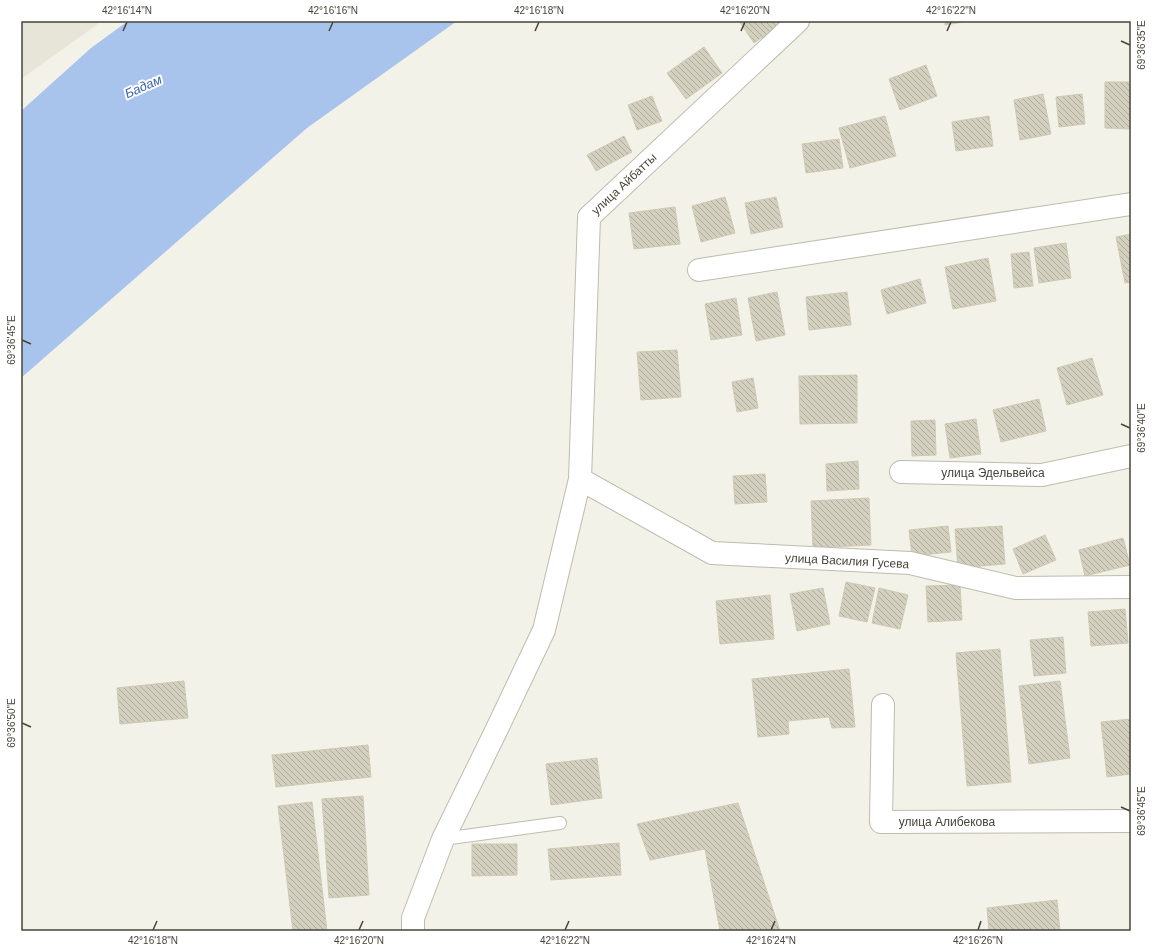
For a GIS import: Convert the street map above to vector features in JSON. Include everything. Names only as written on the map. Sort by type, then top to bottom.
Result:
[{"type":"street","name":"улица Айбатты","points":[[413,931],[413,918],[443,839],[544,630],[580,479],[588,217],[798,21]]},
{"type":"street","points":[[699,270],[1131,204]]},
{"type":"street","name":"улица Эдельвейса","points":[[902,472],[1042,475],[1131,456]]},
{"type":"street","name":"улица Василия Гусева","points":[[580,479],[712,553],[910,563],[1016,588],[1131,587]]},
{"type":"street","name":"улица Алибекова","points":[[883,705],[881,822],[1131,821]]},
{"type":"lane","points":[[443,839],[560,823]]},
{"type":"shaded area","points":[[21,21],[102,21],[21,79]]},
{"type":"water","name":"Бадам","points":[[128,21],[457,21],[307,128],[21,378],[21,111],[91,48]]},
{"type":"building","points":[[739,21],[786,21],[754,43]]},
{"type":"building","points":[[945,21],[969,21],[945,25]]},
{"type":"building","points":[[704,47],[722,73],[686,99],[667,73]]},
{"type":"building","points":[[926,65],[937,96],[900,110],[889,79]]},
{"type":"building","points":[[1105,82],[1131,82],[1131,129],[1105,128]]},
{"type":"building","points":[[1043,94],[1051,134],[1020,140],[1014,100]]},
{"type":"building","points":[[1082,94],[1085,124],[1059,127],[1056,97]]},
{"type":"building","points":[[652,96],[662,121],[637,130],[628,105]]},
{"type":"building","points":[[885,116],[896,156],[850,168],[839,128]]},
{"type":"building","points":[[989,116],[993,146],[956,151],[952,122]]},
{"type":"building","points":[[624,136],[632,152],[596,171],[587,155]]},
{"type":"building","points":[[839,139],[843,168],[806,173],[802,144]]},
{"type":"building","points":[[725,197],[735,233],[701,242],[692,206]]},
{"type":"building","points":[[776,197],[783,227],[751,234],[745,203]]},
{"type":"building","points":[[675,207],[680,244],[634,249],[629,213]]},
{"type":"building","points":[[1131,234],[1131,282],[1125,283],[1116,237]]},
{"type":"building","points":[[1066,243],[1071,278],[1039,283],[1034,248]]},
{"type":"building","points":[[1029,252],[1033,286],[1014,288],[1011,254]]},
{"type":"building","points":[[988,258],[996,301],[953,309],[945,267]]},
{"type":"building","points":[[920,279],[926,303],[887,314],[881,290]]},
{"type":"building","points":[[777,292],[785,335],[756,341],[748,298]]},
{"type":"building","points":[[847,292],[851,325],[809,330],[806,297]]},
{"type":"building","points":[[736,298],[742,335],[711,340],[705,304]]},
{"type":"building","points":[[677,350],[681,397],[641,400],[637,352]]},
{"type":"building","points":[[1092,358],[1103,395],[1067,405],[1057,368]]},
{"type":"building","points":[[857,375],[857,423],[800,424],[799,376]]},
{"type":"building","points":[[753,378],[758,408],[737,412],[732,382]]},
{"type":"building","points":[[1039,399],[1046,431],[1001,442],[993,410]]},
{"type":"building","points":[[976,419],[981,454],[950,458],[945,424]]},
{"type":"building","points":[[935,420],[936,455],[912,456],[911,421]]},
{"type":"building","points":[[858,461],[859,489],[827,491],[826,464]]},
{"type":"building","points":[[765,474],[767,502],[735,504],[733,476]]},
{"type":"building","points":[[869,498],[871,545],[813,548],[811,501]]},
{"type":"building","points":[[948,526],[951,552],[912,556],[909,530]]},
{"type":"building","points":[[1002,526],[1005,564],[958,568],[955,529]]},
{"type":"building","points":[[1045,535],[1056,560],[1023,574],[1013,549]]},
{"type":"building","points":[[1123,538],[1130,565],[1085,576],[1079,550]]},
{"type":"building","points":[[846,582],[875,588],[867,622],[839,616]]},
{"type":"building","points":[[960,585],[962,620],[928,622],[926,586]]},
{"type":"building","points":[[823,588],[830,624],[797,631],[790,594]]},
{"type":"building","points":[[879,588],[908,595],[900,629],[872,623]]},
{"type":"building","points":[[770,595],[774,639],[720,644],[716,601]]},
{"type":"building","points":[[1125,609],[1128,643],[1091,646],[1088,612]]},
{"type":"building","points":[[1063,637],[1066,673],[1034,676],[1030,640]]},
{"type":"building","points":[[1000,649],[1011,782],[967,786],[956,653]]},
{"type":"building","points":[[849,669],[855,727],[832,728],[829,717],[788,721],[789,734],[758,737],[752,679]]},
{"type":"building","points":[[184,681],[188,718],[120,724],[117,688]]},
{"type":"building","points":[[1060,681],[1070,758],[1029,764],[1019,686]]},
{"type":"building","points":[[1131,719],[1131,774],[1107,777],[1101,722]]},
{"type":"building","points":[[368,745],[371,777],[276,787],[272,755]]},
{"type":"building","points":[[597,758],[602,798],[551,805],[546,764]]},
{"type":"building","points":[[363,796],[369,895],[329,898],[322,799]]},
{"type":"building","points":[[312,802],[327,931],[293,931],[278,806]]},
{"type":"building","points":[[738,803],[780,931],[720,931],[705,849],[650,860],[637,824]]},
{"type":"building","points":[[619,843],[621,875],[551,880],[548,849]]},
{"type":"building","points":[[472,844],[517,844],[517,875],[472,876]]},
{"type":"building","points":[[1057,900],[1060,931],[989,931],[987,908]]}]
